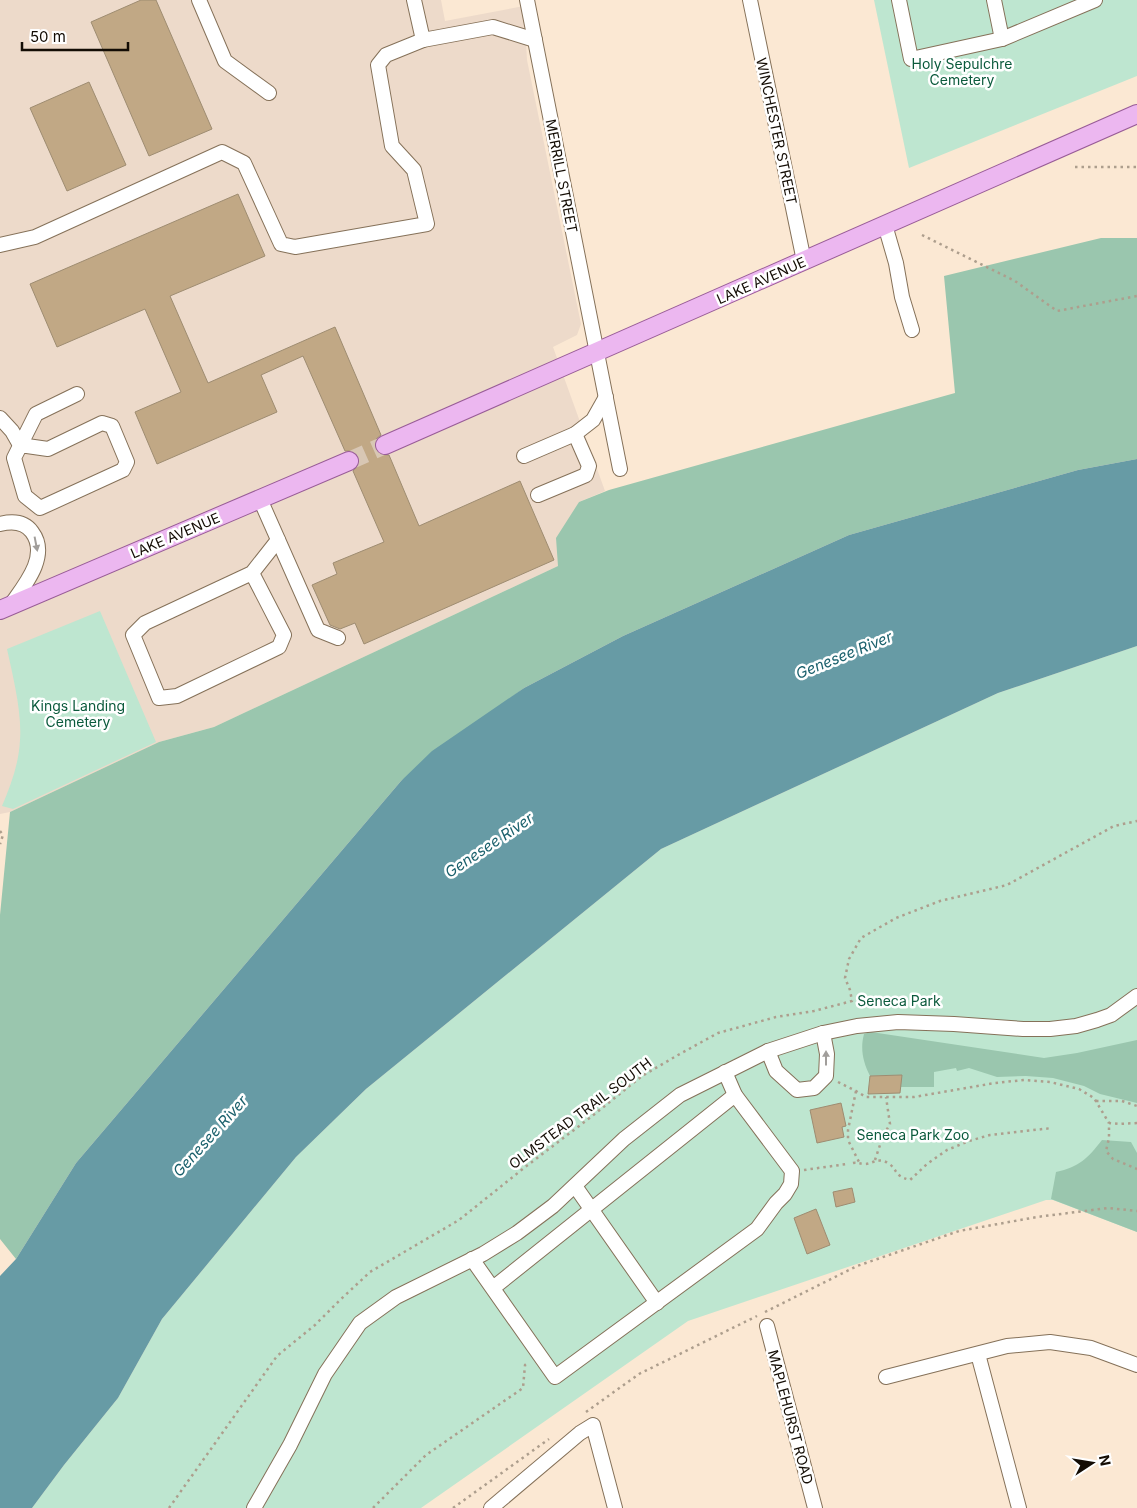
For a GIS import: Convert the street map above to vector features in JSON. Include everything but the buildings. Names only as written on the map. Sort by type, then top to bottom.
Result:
[{"type":"main road","name":"LAKE AVENUE","points":[[385,445],[1137,114]]},
{"type":"main road","name":"LAKE AVENUE","points":[[5,608],[349,461]]},
{"type":"street","points":[[199,0],[225,61],[269,93]]},
{"type":"street","points":[[414,0],[423,40]]},
{"type":"street","name":"MERRILL STREET","points":[[527,0],[620,469]]},
{"type":"street","name":"WINCHESTER STREET","points":[[750,0],[804,262]]},
{"type":"street","points":[[899,0],[912,59],[1002,39],[1095,0]]},
{"type":"street","points":[[994,0],[1002,39]]},
{"type":"street","points":[[0,245],[35,237],[222,152],[244,163],[281,244],[295,247],[427,224],[414,170],[392,146],[378,65],[386,55],[423,40],[493,27],[535,40]]},
{"type":"street","points":[[886,225],[896,263],[902,297],[912,330]]},
{"type":"street","points":[[20,445],[48,448],[102,423],[112,426],[127,462],[123,470],[40,508],[25,496],[14,458],[20,445],[36,414],[77,394]]},
{"type":"street","points":[[524,456],[575,434],[593,420],[606,397]]},
{"type":"street","points":[[0,418],[12,430],[20,445]]},
{"type":"street","points":[[538,495],[586,475],[589,466],[575,434]]},
{"type":"street","points":[[260,499],[318,630],[338,638]]},
{"type":"street","points":[[0,524],[8,522],[21,523],[29,528],[35,536],[38,545],[36,562],[28,580],[5,608]]},
{"type":"street","points":[[252,573],[284,635],[279,647],[177,696],[160,698],[133,635],[145,623],[252,573],[278,540]]},
{"type":"street","points":[[254,1508],[290,1444],[325,1374],[360,1323],[396,1297],[472,1259],[517,1233],[553,1206],[624,1139],[680,1095],[768,1052],[824,1033],[866,1024],[898,1022],[954,1024],[1023,1030],[1076,1026],[1111,1015],[1137,996]]},
{"type":"street","points":[[768,1052],[776,1071],[797,1090],[814,1088],[826,1076],[827,1054],[824,1033]]},
{"type":"street","points":[[472,1259],[555,1377],[756,1229],[784,1194],[790,1184],[792,1171],[735,1096],[725,1072]]},
{"type":"street","points":[[493,1288],[735,1096]]},
{"type":"street","points":[[575,1186],[657,1302]]},
{"type":"street","name":"MAPLEHURST ROAD","points":[[767,1326],[815,1508]]},
{"type":"street","points":[[886,1377],[1007,1346],[1050,1342],[1092,1348],[1137,1365]]},
{"type":"street","points":[[978,1354],[1019,1508]]},
{"type":"street","points":[[491,1508],[580,1433],[593,1425],[615,1508]]},
{"type":"path","points":[[1075,167],[1137,167]]},
{"type":"path","points":[[922,235],[1015,281],[1057,311],[1137,296]]},
{"type":"path","name":"OLMSTEAD TRAIL SOUTH","points":[[169,1508],[277,1356],[315,1325],[370,1272],[459,1220],[642,1076],[718,1033],[776,1017],[814,1011],[852,1001],[845,978],[848,960],[860,938],[896,918],[940,901],[1007,885],[1114,826],[1137,821]]},
{"type":"path","points":[[0,831],[3,835],[0,844]]},
{"type":"path","points":[[826,1076],[866,1098],[914,1097],[1024,1080],[1070,1086],[1079,1089],[1096,1101],[1109,1122],[1106,1151],[1113,1159],[1137,1170]]},
{"type":"path","points":[[856,1091],[848,1130],[848,1140],[859,1162]]},
{"type":"path","points":[[875,1160],[883,1136],[890,1124],[886,1097]]},
{"type":"path","points":[[1096,1101],[1122,1101],[1137,1106]]},
{"type":"path","points":[[1109,1122],[1119,1124],[1137,1123]]},
{"type":"path","points":[[852,1163],[859,1162],[865,1164],[875,1160],[888,1163],[900,1177],[912,1180],[927,1164],[947,1150],[968,1141],[990,1135],[1052,1128]]},
{"type":"path","points":[[792,1171],[847,1164]]},
{"type":"path","points":[[586,1412],[639,1374],[857,1266],[959,1231],[1037,1217],[1108,1208],[1137,1212]]},
{"type":"path","points":[[373,1508],[426,1456],[523,1388],[525,1365],[540,1355]]},
{"type":"path","points":[[453,1508],[555,1435]]},
{"type":"shaded area","points":[[0,0],[441,0],[445,21],[524,6],[527,60],[581,324],[577,335],[553,347],[605,491],[579,502],[558,566],[214,727],[159,742],[10,812],[0,814]]},
{"type":"green space","name":"Holy Sepulchre Cemetery","points":[[874,0],[1137,0],[1137,76],[909,168]]},
{"type":"green space","points":[[1101,238],[1137,238],[1137,459],[1078,470],[849,535],[623,636],[524,688],[401,781],[76,1163],[16,1259],[0,1239],[0,915],[10,812],[159,742],[214,727],[558,566],[556,538],[579,502],[609,490],[955,393],[944,276]]},
{"type":"green space","name":"Kings Landing Cemetery","points":[[100,611],[156,742],[13,809],[2,806],[14,774],[20,740],[18,706],[7,649]]},
{"type":"green space","name":"Seneca Park","points":[[1137,646],[1137,1232],[1053,1200],[1046,1200],[688,1321],[421,1508],[32,1508],[118,1398],[162,1319],[296,1157],[366,1089],[661,849],[998,693]]},
{"type":"green space","points":[[871,1032],[1044,1058],[1137,1040],[1137,1103],[1100,1094],[1084,1086],[1053,1078],[1026,1076],[997,1077],[969,1068],[957,1071],[956,1068],[934,1072],[934,1087],[900,1087],[902,1075],[870,1076],[864,1061],[862,1045],[864,1034]]},
{"type":"green space","points":[[1102,1140],[1131,1142],[1137,1153],[1137,1232],[1051,1199],[1056,1172],[1082,1161]]},
{"type":"water","name":"Genesee River","points":[[1137,459],[1137,646],[998,693],[661,849],[366,1089],[296,1157],[162,1319],[118,1398],[32,1508],[0,1508],[0,1276],[16,1259],[76,1163],[401,781],[432,751],[524,688],[623,636],[849,535],[1078,470]]},
{"type":"tunnel","points":[[349,461],[385,445]]},
{"type":"park label","name":"Seneca Park Zoo","points":[[913,1134]]}]
